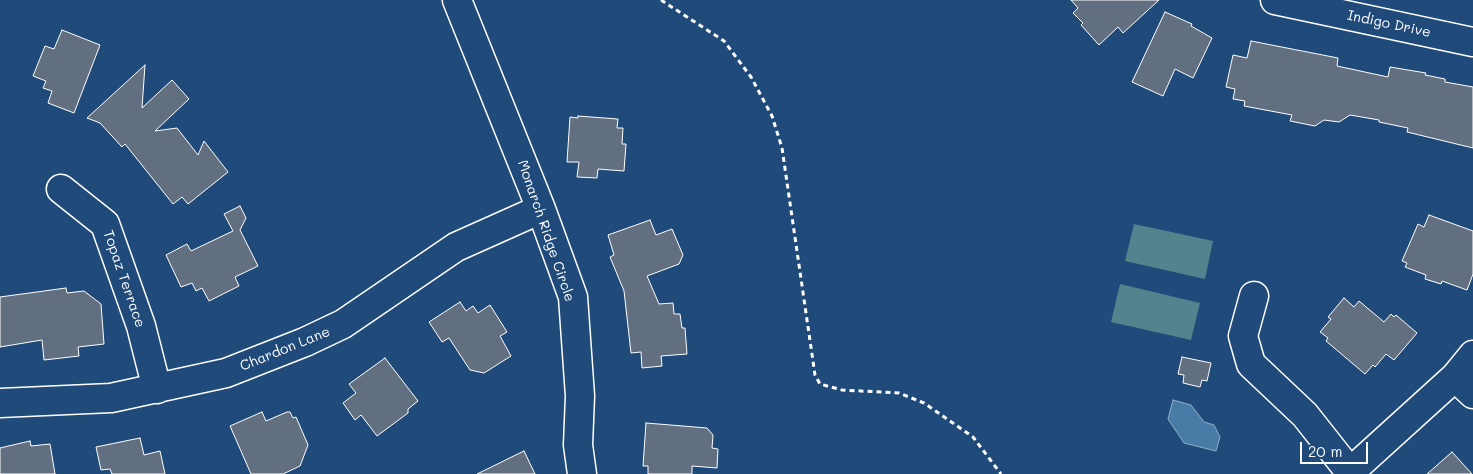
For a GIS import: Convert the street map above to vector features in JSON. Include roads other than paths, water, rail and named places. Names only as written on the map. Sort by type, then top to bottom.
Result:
[{"type":"street","name":"Monarch Ridge Circle","points":[[457,0],[541,209],[573,297],[580,396],[578,444],[582,474]]},
{"type":"street","name":"Indigo Drive","points":[[1276,0],[1473,42]]},
{"type":"street","name":"Topaz Terrace","points":[[61,189],[105,224],[141,326],[157,389]]},
{"type":"street","name":"Chardon Lane","points":[[0,403],[111,398],[226,373],[305,342],[343,324],[456,247],[541,209]]},
{"type":"street","points":[[1254,296],[1243,336],[1251,364],[1305,415],[1349,473],[1464,385],[1473,355]]},
{"type":"water","points":[[1173,400],[1191,405],[1204,422],[1214,425],[1220,437],[1216,451],[1184,443],[1168,419]]}]
